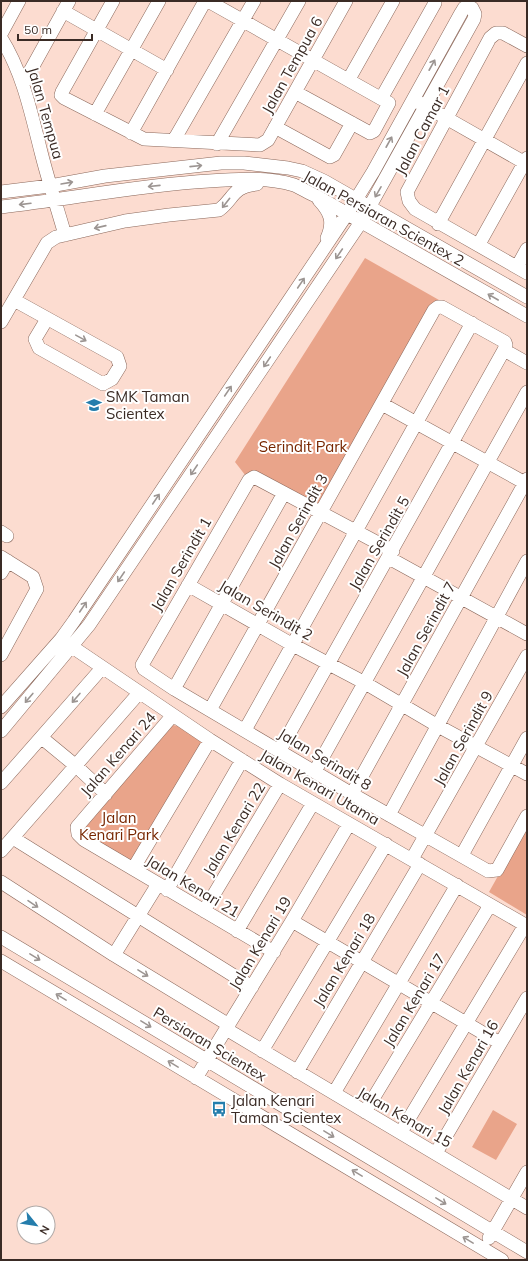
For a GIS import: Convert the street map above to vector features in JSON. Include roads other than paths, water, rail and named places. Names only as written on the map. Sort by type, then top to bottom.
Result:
[{"type":"street","points":[[1,34],[19,1]]},
{"type":"street","points":[[113,1],[61,95],[64,98],[144,140],[174,140],[186,143],[217,144],[299,1]]},
{"type":"street","points":[[95,114],[159,1]]},
{"type":"street","points":[[131,133],[207,1],[382,97],[389,102],[389,105],[372,133],[295,92]]},
{"type":"street","points":[[174,140],[254,1]]},
{"type":"street","name":"Jalan Tempua 6","points":[[217,144],[260,145],[265,143],[314,60],[346,1]]},
{"type":"street","points":[[349,79],[392,1]]},
{"type":"street","points":[[382,97],[434,2]]},
{"type":"street","points":[[23,84],[66,6],[97,30],[167,70]]},
{"type":"street","points":[[1,707],[61,639],[347,214],[464,8],[472,8],[475,14],[474,19],[361,222],[94,618],[72,647],[2,730]]},
{"type":"street","name":"Jalan Camar 1","points":[[522,270],[479,244],[438,224],[415,209],[410,202],[407,192],[490,38],[496,33],[503,33],[527,46]]},
{"type":"street","name":"Jalan Tempua","points":[[1,38],[12,56],[23,84],[50,186],[65,234]]},
{"type":"street","points":[[438,224],[527,63]]},
{"type":"street","points":[[413,100],[526,161],[479,244]]},
{"type":"street","points":[[275,127],[327,156],[334,155],[352,123]]},
{"type":"street","name":"Jalan Persiaran Scientex 2","points":[[1,192],[50,186],[105,176],[221,164],[244,163],[302,171],[527,297]]},
{"type":"street","name":"Jalan Persiaran Scientex 2","points":[[1,207],[107,191],[194,182],[243,179],[295,185],[527,316]]},
{"type":"street","points":[[1,322],[47,243],[65,234],[125,221],[169,214],[219,210],[234,192],[242,187],[271,182]]},
{"type":"street","points":[[316,196],[327,209],[331,217],[329,233],[317,258]]},
{"type":"street","points":[[522,270],[527,249]]},
{"type":"street","points":[[14,300],[117,358],[120,366],[112,379],[103,384],[40,348],[36,339],[47,319]]},
{"type":"street","name":"Jalan Serindit 3","points":[[210,710],[434,310],[438,307],[442,307],[472,323]]},
{"type":"street","points":[[245,730],[472,323],[505,342],[506,344],[504,350],[527,363]]},
{"type":"street","name":"Jalan Serindit 5","points":[[280,750],[504,350]]},
{"type":"street","points":[[315,771],[527,392]]},
{"type":"street","points":[[382,404],[526,482]]},
{"type":"street","name":"Jalan Serindit 1","points":[[142,664],[249,480],[254,477],[284,493]]},
{"type":"street","name":"Jalan Serindit 7","points":[[352,794],[526,482]]},
{"type":"street","points":[[174,689],[284,493],[321,514],[356,531],[424,577],[527,634]]},
{"type":"street","points":[[1,573],[4,559],[33,577],[36,582],[37,589],[2,650]]},
{"type":"street","points":[[389,816],[527,561]]},
{"type":"street","name":"Jalan Serindit 2","points":[[188,585],[293,645],[365,683],[438,726],[527,774]]},
{"type":"street","name":"Jalan Kenari Utama","points":[[61,639],[139,693],[280,784],[526,925]]},
{"type":"street","name":"Jalan Serindit 9","points":[[416,861],[426,835],[527,656]]},
{"type":"street","name":"Jalan Serindit 8","points":[[142,664],[144,669],[174,689],[280,750],[389,816],[426,835],[488,871],[497,870],[527,816]]},
{"type":"street","points":[[1,783],[102,668]]},
{"type":"street","points":[[1,851],[139,693]]},
{"type":"street","name":"Jalan Kenari 24","points":[[78,834],[77,826],[173,715]]},
{"type":"street","points":[[42,738],[76,766],[106,794]]},
{"type":"street","points":[[462,855],[527,738]]},
{"type":"street","points":[[133,869],[210,740]]},
{"type":"street","points":[[114,955],[138,916],[162,887],[242,760]]},
{"type":"street","name":"Jalan Kenari 22","points":[[204,911],[280,784]]},
{"type":"street","points":[[237,931],[313,803]]},
{"type":"street","name":"Jalan Kenari 19","points":[[196,1078],[274,952],[349,824]]},
{"type":"street","name":"Jalan Kenari 21","points":[[78,834],[84,840],[162,887],[274,952]]},
{"type":"street","points":[[13,838],[252,987]]},
{"type":"street","points":[[262,1051],[386,844]]},
{"type":"street","name":"Jalan Kenari 18","points":[[297,1072],[361,962],[416,861]]},
{"type":"street","name":"Jalan Kenari 15","points":[[1,882],[262,1051],[436,1152],[527,1208]]},
{"type":"street","points":[[334,1093],[457,885]]},
{"type":"street","name":"Jalan Kenari 17","points":[[365,1112],[490,905]]},
{"type":"street","points":[[292,921],[500,1043]]},
{"type":"street","points":[[401,1132],[526,925]]},
{"type":"street","name":"Persiaran Scientex","points":[[1,937],[527,1252]]},
{"type":"street","points":[[1,961],[502,1260]]},
{"type":"street","name":"Jalan Kenari 16","points":[[436,1152],[527,998]]},
{"type":"street","points":[[483,1248],[527,1172]]},
{"type":"place","name":"SMK Taman Scientex","points":[[94,405]]},
{"type":"place","name":"Jalan Kenari Taman Scientex","points":[[219,1109]]},
{"type":"park label","name":"Serindit Park","points":[[303,446]]},
{"type":"park label","name":"Jalan Kenari Park","points":[[119,826]]}]
